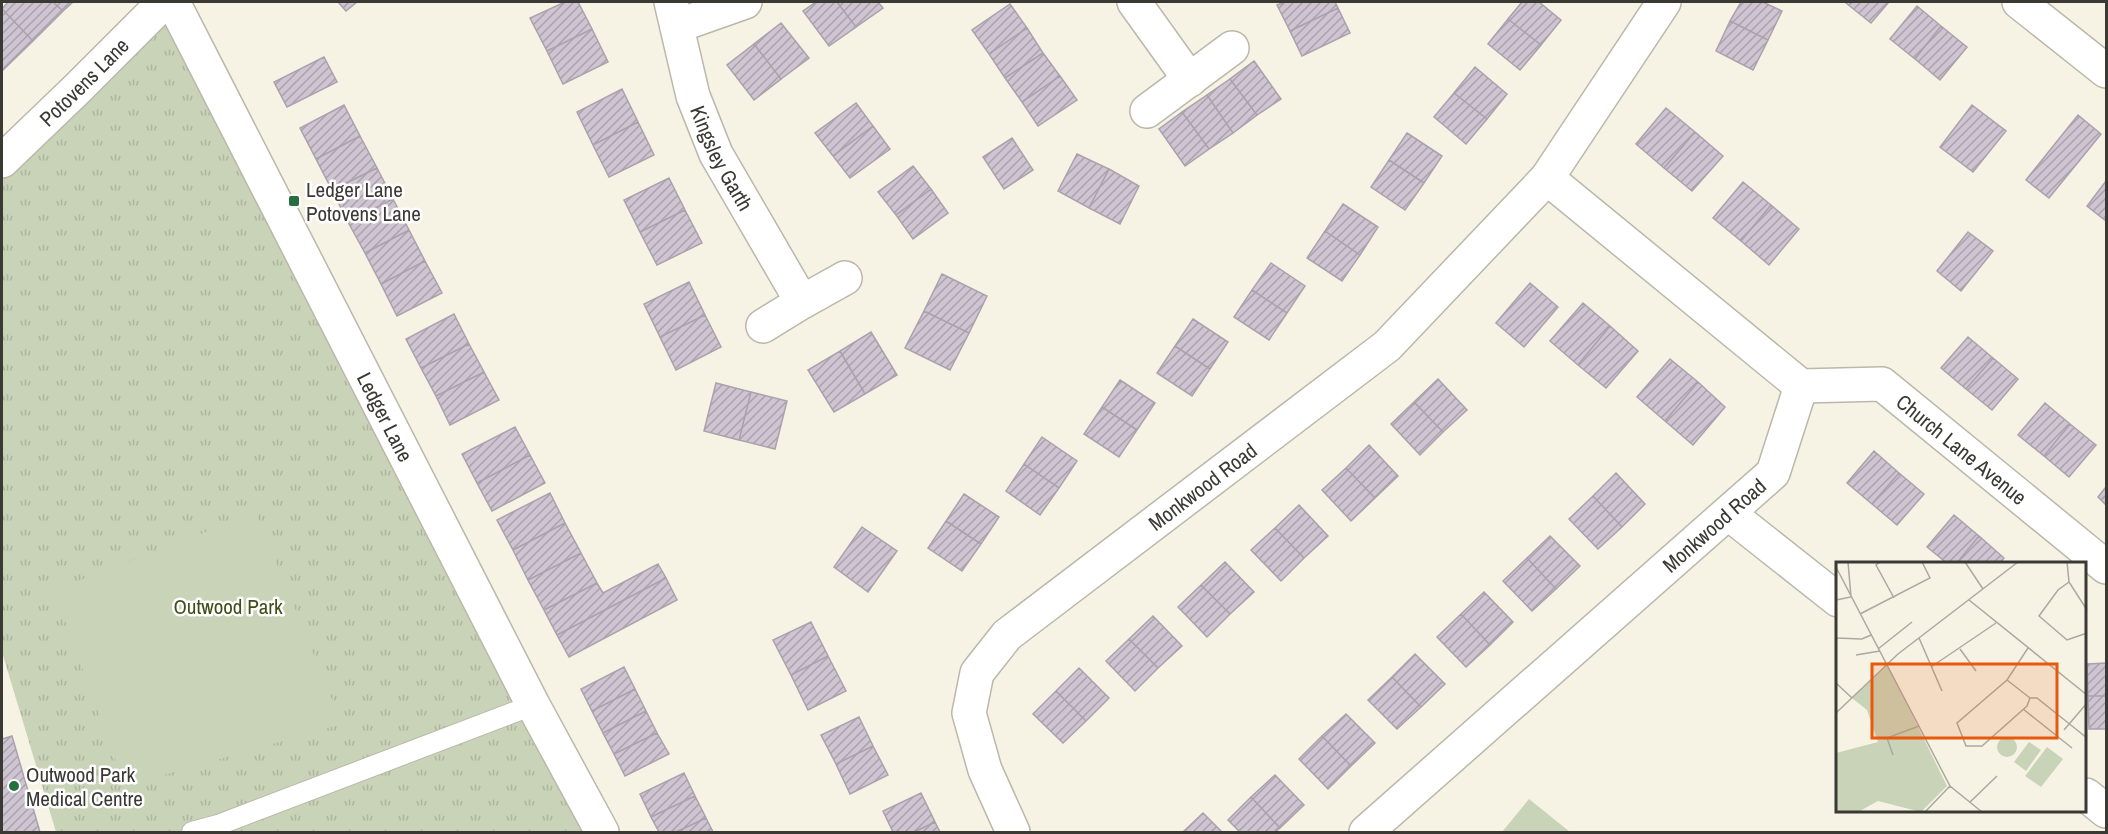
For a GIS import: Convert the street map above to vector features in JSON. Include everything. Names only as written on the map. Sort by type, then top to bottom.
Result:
[{"type":"street","name":"Potovens Lane","points":[[2,161],[164,2]]},
{"type":"street","name":"Ledger Lane","points":[[172,2],[533,705],[603,832]]},
{"type":"street","points":[[674,14],[745,2]]},
{"type":"street","points":[[1134,2],[1190,80]]},
{"type":"street","name":"Monkwood Road","points":[[1013,832],[984,770],[969,713],[977,673],[1007,635],[1387,346],[1547,178],[1664,2]]},
{"type":"street","points":[[2019,2],[2106,71]]},
{"type":"street","name":"Kingsley Garth","points":[[674,14],[693,96],[716,154],[802,302]]},
{"type":"street","points":[[1147,111],[1232,48]]},
{"type":"street","points":[[1547,178],[1801,386]]},
{"type":"street","points":[[763,327],[845,278]]},
{"type":"street","name":"Church Lane Avenue","points":[[1801,386],[1882,384],[2106,567]]},
{"type":"street","name":"Monkwood Road","points":[[1366,832],[1773,473],[1801,386]]},
{"type":"street","points":[[1728,513],[1836,598]]},
{"type":"street","points":[[2087,797],[2106,811]]},
{"type":"lane","points":[[192,832],[218,825],[533,705]]},
{"type":"green space","name":"Outwood Park","points":[[164,2],[602,832],[56,832],[2,652],[2,161]]},
{"type":"green space","points":[[256,513],[342,724],[125,786],[54,590]]},
{"type":"green space","points":[[1529,799],[1570,832],[1502,832]]},
{"type":"building","points":[[8,2],[53,2],[63,11],[33,41],[2,9]]},
{"type":"building","points":[[53,2],[73,2],[63,11]]},
{"type":"building","points":[[338,2],[357,2],[346,11]]},
{"type":"building","points":[[565,2],[578,2],[592,29],[547,51],[530,18]]},
{"type":"building","points":[[816,2],[837,2],[856,27],[829,46],[803,11]]},
{"type":"building","points":[[837,2],[878,2],[883,8],[856,27]]},
{"type":"building","points":[[1285,2],[1335,2],[1338,8],[1290,31],[1277,5]]},
{"type":"building","points":[[1522,2],[1539,2],[1561,20],[1541,45],[1508,19]]},
{"type":"building","points":[[1741,2],[1763,2],[1782,11],[1768,40],[1730,21]]},
{"type":"building","points":[[1847,2],[1889,2],[1871,23]]},
{"type":"building","points":[[1010,4],[1027,28],[989,54],[972,30]]},
{"type":"building","points":[[1917,6],[1941,26],[1915,59],[1890,39]]},
{"type":"building","points":[[1338,8],[1350,33],[1302,56],[1290,31]]},
{"type":"building","points":[[2,9],[33,41],[2,71]]},
{"type":"building","points":[[1508,19],[1541,45],[1520,70],[1488,44]]},
{"type":"building","points":[[1730,21],[1768,40],[1753,70],[1716,51]]},
{"type":"building","points":[[781,23],[809,58],[781,79],[754,44]]},
{"type":"building","points":[[1941,26],[1967,47],[1940,80],[1915,59]]},
{"type":"building","points":[[1027,28],[1043,53],[1005,78],[989,54]]},
{"type":"building","points":[[592,29],[608,62],[563,84],[547,51]]},
{"type":"building","points":[[754,44],[781,79],[754,100],[727,65]]},
{"type":"building","points":[[1043,53],[1060,76],[1022,102],[1005,78]]},
{"type":"building","points":[[324,57],[337,82],[287,107],[274,82]]},
{"type":"building","points":[[1254,61],[1281,99],[1257,115],[1230,79]]},
{"type":"building","points":[[1475,67],[1507,94],[1487,119],[1454,93]]},
{"type":"building","points":[[1060,76],[1077,100],[1038,126],[1022,102]]},
{"type":"building","points":[[1230,79],[1257,115],[1233,133],[1207,95]]},
{"type":"building","points":[[622,89],[638,122],[593,145],[577,112]]},
{"type":"building","points":[[1454,93],[1487,119],[1466,144],[1434,117]]},
{"type":"building","points":[[1207,95],[1233,133],[1209,149],[1182,112]]},
{"type":"building","points":[[856,103],[873,126],[833,156],[815,133]]},
{"type":"building","points":[[344,105],[360,136],[316,159],[300,128]]},
{"type":"building","points":[[1972,105],[2006,131],[1973,172],[1940,147]]},
{"type":"building","points":[[1666,108],[1695,132],[1664,168],[1636,144]]},
{"type":"building","points":[[1182,112],[1209,149],[1185,166],[1159,129]]},
{"type":"building","points":[[2078,115],[2101,134],[2049,198],[2026,180]]},
{"type":"building","points":[[638,122],[654,155],[609,177],[593,145]]},
{"type":"building","points":[[873,126],[890,149],[850,178],[833,156]]},
{"type":"building","points":[[1695,132],[1723,156],[1692,191],[1664,168]]},
{"type":"building","points":[[1407,133],[1442,156],[1424,183],[1389,160]]},
{"type":"building","points":[[360,136],[377,168],[332,190],[316,159]]},
{"type":"building","points":[[1012,138],[1033,170],[1004,189],[983,157]]},
{"type":"building","points":[[1077,154],[1109,169],[1089,208],[1058,191]]},
{"type":"building","points":[[1389,160],[1424,183],[1405,210],[1371,187]]},
{"type":"building","points":[[913,166],[931,189],[896,215],[878,192]]},
{"type":"building","points":[[377,168],[393,199],[348,222],[332,190]]},
{"type":"building","points":[[1109,169],[1139,186],[1120,224],[1089,208]]},
{"type":"building","points":[[669,178],[685,210],[640,232],[624,200]]},
{"type":"building","points":[[2106,181],[2106,221],[2087,206]]},
{"type":"building","points":[[1743,182],[1771,205],[1741,241],[1713,218]]},
{"type":"building","points":[[931,189],[948,213],[913,239],[896,215]]},
{"type":"building","points":[[393,199],[409,230],[365,253],[348,222]]},
{"type":"building","points":[[1343,204],[1378,227],[1360,255],[1325,231]]},
{"type":"building","points":[[1771,205],[1799,229],[1769,265],[1741,241]]},
{"type":"building","points":[[685,210],[702,243],[657,265],[640,232]]},
{"type":"building","points":[[409,230],[425,261],[381,284],[365,253]]},
{"type":"building","points":[[1325,231],[1360,255],[1342,281],[1307,258]]},
{"type":"building","points":[[1968,232],[1993,251],[1961,291],[1937,271]]},
{"type":"building","points":[[425,261],[442,293],[397,316],[381,284]]},
{"type":"building","points":[[1271,263],[1305,286],[1287,313],[1252,290]]},
{"type":"building","points":[[942,274],[987,296],[969,333],[924,311]]},
{"type":"building","points":[[689,282],[705,315],[660,337],[644,304]]},
{"type":"building","points":[[1530,283],[1558,307],[1524,347],[1496,323]]},
{"type":"building","points":[[1252,290],[1287,313],[1269,340],[1234,317]]},
{"type":"building","points":[[1583,303],[1610,326],[1578,365],[1550,341]]},
{"type":"building","points":[[924,311],[969,333],[950,370],[905,348]]},
{"type":"building","points":[[454,314],[469,344],[421,368],[406,339]]},
{"type":"building","points":[[705,315],[721,347],[676,370],[660,337]]},
{"type":"building","points":[[1193,319],[1228,342],[1210,369],[1175,346]]},
{"type":"building","points":[[1610,326],[1638,351],[1606,388],[1578,365]]},
{"type":"building","points":[[871,332],[897,375],[865,394],[840,351]]},
{"type":"building","points":[[1968,337],[1993,358],[1966,389],[1941,368]]},
{"type":"building","points":[[469,344],[484,372],[436,396],[421,368]]},
{"type":"building","points":[[1175,346],[1210,369],[1192,396],[1157,373]]},
{"type":"building","points":[[840,351],[865,394],[834,412],[808,370]]},
{"type":"building","points":[[1993,358],[2018,379],[1992,410],[1966,389]]},
{"type":"building","points":[[1670,359],[1698,382],[1665,421],[1637,397]]},
{"type":"building","points":[[484,372],[499,400],[450,425],[436,396]]},
{"type":"building","points":[[1438,379],[1467,410],[1443,432],[1414,402]]},
{"type":"building","points":[[1120,380],[1155,403],[1137,430],[1102,407]]},
{"type":"building","points":[[1698,382],[1725,407],[1693,445],[1665,421]]},
{"type":"building","points":[[716,383],[751,392],[739,440],[704,431]]},
{"type":"building","points":[[751,392],[787,401],[775,449],[739,440]]},
{"type":"building","points":[[1414,402],[1443,432],[1420,455],[1391,424]]},
{"type":"building","points":[[2045,403],[2070,424],[2044,456],[2018,435]]},
{"type":"building","points":[[1102,407],[1137,430],[1119,457],[1084,434]]},
{"type":"building","points":[[2070,424],[2096,445],[2069,477],[2044,456]]},
{"type":"building","points":[[515,427],[530,455],[477,483],[462,454]]},
{"type":"building","points":[[1042,437],[1077,461],[1059,488],[1024,464]]},
{"type":"building","points":[[1369,445],[1398,476],[1375,498],[1346,468]]},
{"type":"building","points":[[1874,451],[1899,473],[1872,504],[1847,483]]},
{"type":"building","points":[[530,455],[545,483],[492,511],[477,483]]},
{"type":"building","points":[[1024,464],[1059,488],[1040,515],[1006,491]]},
{"type":"building","points":[[1346,468],[1375,498],[1351,521],[1322,490]]},
{"type":"building","points":[[1616,473],[1645,504],[1622,527],[1593,496]]},
{"type":"building","points":[[1899,473],[1924,494],[1897,525],[1872,504]]},
{"type":"building","points":[[2106,487],[2106,505],[2098,497]]},
{"type":"building","points":[[550,493],[565,523],[513,550],[497,520]]},
{"type":"building","points":[[964,494],[999,517],[981,544],[946,521]]},
{"type":"building","points":[[1593,496],[1622,527],[1598,549],[1569,519]]},
{"type":"building","points":[[1299,505],[1328,536],[1304,558],[1275,528]]},
{"type":"building","points":[[1954,515],[1979,536],[1958,562],[1946,562],[1927,547]]},
{"type":"building","points":[[946,521],[981,544],[962,571],[928,548]]},
{"type":"building","points":[[565,523],[581,553],[528,580],[513,550]]},
{"type":"building","points":[[862,527],[897,551],[868,592],[834,567]]},
{"type":"building","points":[[1275,528],[1304,558],[1281,581],[1251,550]]},
{"type":"building","points":[[1550,536],[1580,566],[1556,589],[1527,558]]},
{"type":"building","points":[[1979,536],[2004,558],[2001,562],[1958,562]]},
{"type":"building","points":[[581,553],[597,583],[544,610],[528,580]]},
{"type":"building","points":[[1527,558],[1556,589],[1532,611],[1503,581]]},
{"type":"building","points":[[1225,562],[1254,592],[1230,614],[1201,585]]},
{"type":"building","points":[[658,564],[666,578],[557,635],[544,610],[597,583],[603,593]]},
{"type":"building","points":[[666,578],[677,600],[569,657],[557,635]]},
{"type":"building","points":[[1201,585],[1230,614],[1207,637],[1178,607]]},
{"type":"building","points":[[1484,592],[1513,622],[1490,645],[1461,614]]},
{"type":"building","points":[[1461,614],[1490,645],[1466,667],[1437,637]]},
{"type":"building","points":[[1153,616],[1182,646],[1158,668],[1129,639]]},
{"type":"building","points":[[811,622],[828,656],[791,675],[773,640]]},
{"type":"building","points":[[1129,639],[1158,668],[1135,691],[1106,661]]},
{"type":"building","points":[[1415,654],[1445,684],[1421,707],[1392,677]]},
{"type":"building","points":[[828,656],[846,691],[808,710],[791,675]]},
{"type":"building","points":[[2106,663],[2106,696],[2088,696],[2087,664]]},
{"type":"building","points":[[624,667],[635,689],[592,711],[581,689]]},
{"type":"building","points":[[1079,668],[1109,698],[1086,721],[1056,691]]},
{"type":"building","points":[[1392,677],[1421,707],[1397,729],[1368,700]]},
{"type":"building","points":[[635,689],[646,711],[603,733],[592,711]]},
{"type":"building","points":[[1056,691],[1086,721],[1063,743],[1033,714]]},
{"type":"building","points":[[2088,696],[2106,696],[2106,729],[2089,729]]},
{"type":"building","points":[[646,711],[657,733],[614,754],[603,733]]},
{"type":"building","points":[[1346,714],[1375,743],[1351,766],[1322,736]]},
{"type":"building","points":[[859,717],[873,746],[836,764],[821,735]]},
{"type":"building","points":[[657,733],[669,754],[625,776],[614,754]]},
{"type":"building","name":"Outwood Park Medical Centre","points":[[12,736],[40,832],[2,832],[2,739]]},
{"type":"building","points":[[1322,736],[1351,766],[1328,789],[1299,759]]},
{"type":"building","points":[[873,746],[888,775],[850,794],[836,764]]},
{"type":"building","points":[[684,773],[695,796],[651,817],[640,794]]},
{"type":"building","points":[[1275,775],[1304,805],[1280,828],[1251,797]]},
{"type":"building","points":[[921,793],[935,822],[914,832],[893,832],[883,811]]},
{"type":"building","points":[[695,796],[706,818],[676,832],[659,832],[651,817]]},
{"type":"building","points":[[1251,797],[1280,828],[1275,832],[1240,832],[1228,820]]},
{"type":"building","points":[[1203,813],[1222,832],[1183,832]]},
{"type":"building","points":[[706,818],[713,832],[676,832]]},
{"type":"building","points":[[935,822],[940,832],[914,832]]},
{"type":"place","name":"Ledger Lane Potovens Lane","points":[[294,201]]},
{"type":"place","name":"Outwood Park Medical Centre","points":[[14,786]]}]
